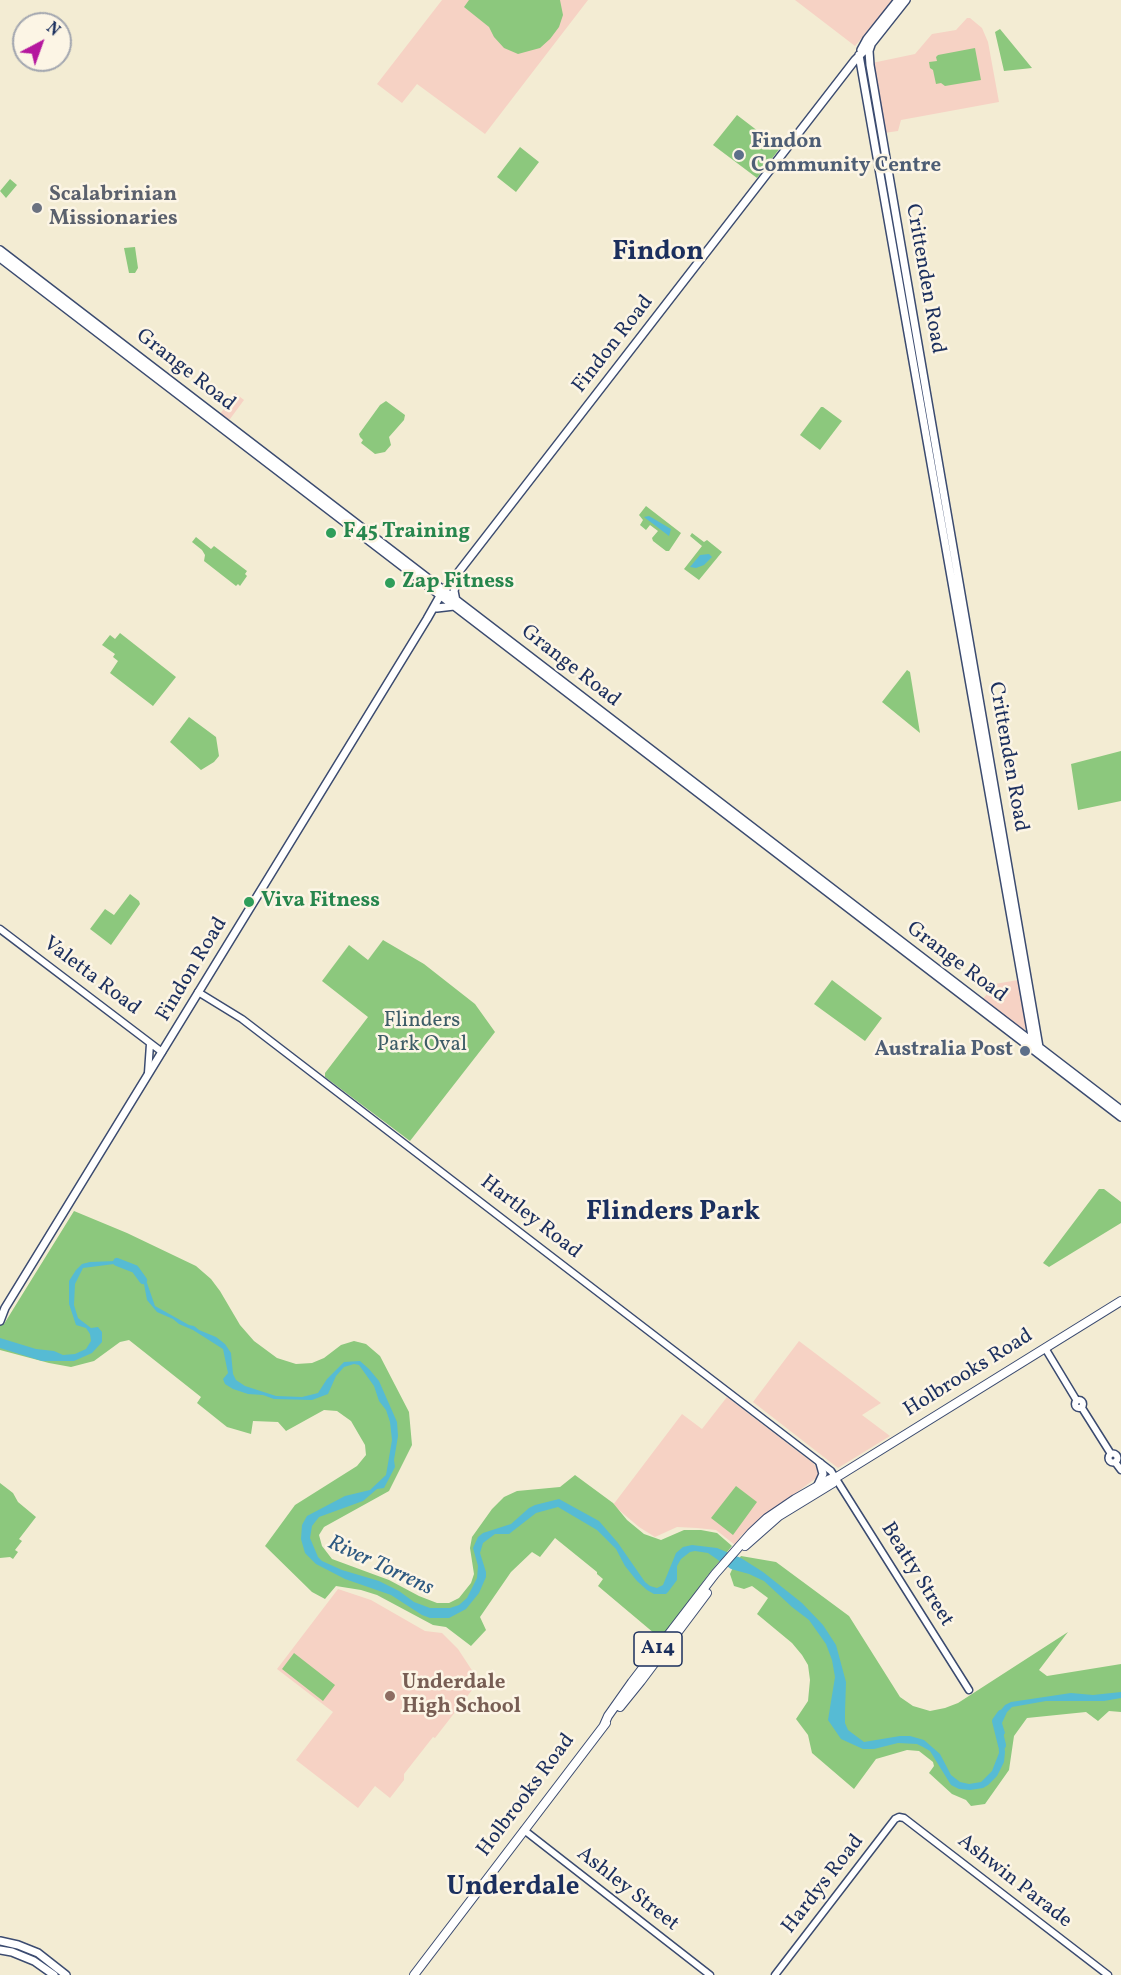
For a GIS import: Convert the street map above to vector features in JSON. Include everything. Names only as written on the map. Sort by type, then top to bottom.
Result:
[{"type":"main road","name":"Findon Road","points":[[0,1321],[3,1310],[443,595],[848,69],[872,43],[898,0]]},
{"type":"main road","name":"Findon Road","points":[[859,55],[867,39],[906,0]]},
{"type":"main road","name":"Crittenden Road","points":[[872,43],[868,51],[870,65],[1035,1046]]},
{"type":"main road","name":"Crittenden Road","points":[[859,55],[1030,1029],[1035,1046]]},
{"type":"main road","points":[[859,55],[870,65]]},
{"type":"main road","points":[[848,69],[857,68],[862,72]]},
{"type":"main road","name":"Grange Road","points":[[0,250],[372,542]]},
{"type":"main road","name":"Grange Road","points":[[0,258],[1021,1033],[1121,1117]]},
{"type":"main road","points":[[455,578],[455,603],[435,608],[431,585],[455,578]]},
{"type":"main road","name":"Grange Road","points":[[455,603],[1121,1110]]},
{"type":"main road","points":[[1021,1033],[1028,1033],[1030,1029]]},
{"type":"main road","name":"Holbrooks Road","points":[[740,1548],[771,1522],[833,1483],[837,1478],[1121,1301]]},
{"type":"main road","points":[[818,1485],[823,1474],[820,1463]]},
{"type":"main road","name":"Holbrooks Road","points":[[414,1975],[604,1725],[639,1684],[716,1577],[740,1548],[767,1518],[818,1485],[837,1478]]},
{"type":"main road","points":[[0,1941],[38,1953],[51,1973]]},
{"type":"main road","points":[[0,1950],[12,1952],[51,1973],[66,1975]]},
{"type":"street","name":"Valetta Road","points":[[0,929],[162,1052]]},
{"type":"street","name":"Hartley Road","points":[[198,992],[242,1019],[831,1471],[837,1478]]},
{"type":"street","points":[[148,1074],[150,1044]]},
{"type":"street","points":[[1045,1348],[1077,1401],[1083,1402],[1082,1408],[1111,1454],[1117,1455],[1115,1462],[1121,1470]]},
{"type":"street","name":"Beatty Street","points":[[837,1478],[969,1690]]},
{"type":"street","name":"Hardys Road","points":[[775,1975],[899,1816]]},
{"type":"street","name":"Ashwin Parade","points":[[899,1816],[1108,1975]]},
{"type":"street","name":"Ashley Street","points":[[524,1830],[710,1975]]},
{"type":"shaded area","points":[[442,0],[588,0],[485,134],[417,84],[402,103],[377,84]]},
{"type":"shaded area","points":[[795,0],[893,0],[855,46]]},
{"type":"shaded area","points":[[967,18],[982,28],[988,42],[999,102],[901,120],[898,131],[884,133],[872,63],[915,54],[932,34],[956,30]]},
{"type":"shaded area","points":[[235,393],[244,400],[230,419],[226,419],[220,414]]},
{"type":"shaded area","points":[[1018,980],[1026,1028],[1024,1030],[983,999],[995,984]]},
{"type":"shaded area","points":[[799,1341],[881,1403],[862,1415],[890,1436],[838,1468],[753,1402]]},
{"type":"shaded area","points":[[727,1397],[813,1463],[819,1470],[819,1476],[760,1519],[741,1536],[735,1545],[716,1530],[697,1528],[677,1527],[655,1537],[613,1505],[682,1414],[702,1429]]},
{"type":"shaded area","name":"Underdale High School","points":[[338,1589],[371,1600],[425,1631],[442,1633],[458,1649],[479,1681],[404,1774],[404,1780],[390,1798],[375,1786],[358,1808],[296,1760],[333,1712],[277,1669]]},
{"type":"green space","points":[[469,0],[560,0],[563,15],[559,27],[540,48],[518,54],[504,48],[489,27],[464,7]]},
{"type":"green space","points":[[1000,29],[1032,68],[1004,71],[995,32]]},
{"type":"green space","points":[[975,48],[981,80],[945,86],[941,83],[936,84],[929,62],[937,61],[938,55]]},
{"type":"green space","points":[[737,115],[780,148],[757,178],[713,145]]},
{"type":"green space","points":[[520,147],[539,162],[516,192],[497,177]]},
{"type":"green space","points":[[10,179],[17,185],[6,198],[0,191]]},
{"type":"green space","points":[[135,247],[138,268],[135,273],[129,273],[124,248]]},
{"type":"green space","points":[[386,401],[405,415],[404,420],[389,437],[391,445],[385,452],[375,454],[361,443],[363,440],[359,434],[380,405]]},
{"type":"green space","points":[[821,407],[842,421],[820,450],[800,435]]},
{"type":"green space","points":[[646,506],[681,533],[669,551],[653,541],[652,538],[658,531],[650,525],[646,530],[640,525],[643,520],[639,515]]},
{"type":"green space","points":[[692,533],[704,542],[707,540],[722,552],[699,580],[684,569],[702,546],[690,536]]},
{"type":"green space","points":[[196,537],[211,549],[214,546],[247,571],[245,574],[247,576],[240,586],[238,584],[236,586],[204,561],[205,555],[202,550],[192,542]]},
{"type":"green space","points":[[120,633],[176,677],[153,706],[110,673],[118,661],[113,657],[115,654],[102,645],[110,635],[115,639]]},
{"type":"green space","points":[[907,670],[910,672],[920,733],[882,702]]},
{"type":"green space","points":[[189,717],[216,737],[219,756],[201,770],[170,742]]},
{"type":"green space","points":[[1121,751],[1121,801],[1078,810],[1071,764]]},
{"type":"green space","points":[[130,894],[140,904],[111,945],[90,929],[105,909],[114,915]]},
{"type":"green space","name":"Flinders Park Oval","points":[[383,940],[424,964],[475,1004],[495,1032],[410,1141],[325,1077],[325,1073],[368,1017],[322,981],[349,945],[368,960]]},
{"type":"green space","points":[[832,980],[882,1018],[865,1041],[814,1004]]},
{"type":"green space","points":[[1099,1189],[1104,1189],[1121,1202],[1121,1223],[1049,1267],[1043,1263]]},
{"type":"green space","points":[[74,1211],[196,1266],[211,1279],[240,1325],[254,1341],[277,1358],[296,1364],[312,1363],[324,1358],[341,1345],[354,1341],[366,1344],[380,1356],[409,1412],[412,1445],[389,1491],[324,1527],[319,1535],[322,1546],[332,1559],[389,1580],[437,1603],[449,1603],[459,1598],[471,1583],[474,1574],[470,1548],[472,1537],[492,1509],[504,1497],[517,1491],[560,1487],[575,1475],[613,1503],[627,1520],[644,1534],[661,1540],[684,1530],[701,1530],[717,1533],[732,1546],[661,1639],[598,1586],[603,1579],[597,1572],[555,1538],[540,1557],[532,1552],[511,1572],[480,1617],[486,1630],[471,1646],[446,1627],[433,1625],[377,1595],[336,1586],[325,1599],[312,1592],[265,1546],[295,1505],[357,1466],[366,1455],[365,1445],[351,1421],[337,1411],[324,1410],[286,1431],[278,1422],[253,1421],[251,1434],[227,1427],[197,1403],[201,1397],[129,1340],[120,1342],[94,1361],[71,1367],[0,1350],[0,1323],[4,1324]]},
{"type":"green space","points":[[0,1483],[36,1517],[19,1539],[22,1541],[15,1550],[18,1552],[13,1559],[0,1558]]},
{"type":"green space","points":[[736,1486],[757,1502],[733,1535],[711,1518]]},
{"type":"green space","points":[[741,1556],[776,1562],[849,1616],[900,1697],[913,1706],[930,1711],[958,1703],[1068,1632],[1039,1670],[1047,1676],[1121,1664],[1121,1712],[1109,1711],[1098,1721],[1086,1712],[1027,1718],[1014,1736],[1009,1770],[985,1804],[971,1806],[966,1800],[952,1794],[929,1773],[934,1766],[933,1762],[919,1751],[907,1750],[876,1759],[854,1789],[812,1753],[808,1735],[796,1719],[808,1701],[810,1680],[808,1665],[792,1643],[757,1614],[768,1598],[752,1586],[744,1589],[734,1586],[730,1574]]},
{"type":"green space","points":[[294,1653],[335,1685],[323,1701],[282,1669]]},
{"type":"water","points":[[649,516],[671,529],[669,536],[644,517]]},
{"type":"water","points":[[709,554],[712,557],[704,565],[696,568],[690,567],[700,555]]},
{"type":"water","points":[[115,1261],[139,1268],[155,1306],[216,1337],[225,1344],[231,1353],[233,1374],[236,1380],[245,1386],[276,1396],[302,1397],[318,1393],[327,1379],[344,1362],[360,1361],[369,1369],[379,1381],[397,1422],[395,1467],[384,1488],[377,1489],[363,1501],[319,1517],[312,1526],[310,1538],[322,1561],[342,1570],[379,1581],[414,1602],[430,1608],[450,1608],[459,1605],[467,1598],[477,1578],[478,1566],[473,1548],[478,1537],[483,1533],[511,1524],[535,1505],[559,1499],[599,1521],[650,1586],[657,1588],[663,1585],[676,1553],[683,1547],[692,1545],[717,1548],[741,1558],[763,1572],[802,1603],[823,1625],[836,1645],[846,1682],[845,1723],[848,1730],[864,1742],[900,1736],[924,1740],[940,1754],[951,1775],[960,1782],[969,1784],[981,1782],[992,1771],[999,1753],[997,1715],[1005,1705],[1011,1702],[1071,1693],[1093,1695],[1121,1692],[1121,1698],[1104,1701],[1046,1701],[1012,1707],[1002,1723],[1005,1733],[1003,1736],[1005,1752],[1004,1762],[997,1776],[983,1788],[959,1789],[951,1785],[930,1751],[917,1744],[898,1743],[874,1749],[863,1749],[841,1739],[828,1720],[835,1677],[826,1644],[809,1620],[764,1581],[731,1569],[708,1553],[695,1551],[681,1559],[677,1566],[677,1580],[668,1592],[654,1594],[637,1581],[625,1566],[616,1549],[597,1530],[558,1507],[536,1513],[509,1534],[495,1534],[483,1543],[480,1553],[486,1577],[479,1593],[466,1609],[449,1618],[430,1618],[422,1615],[391,1595],[345,1579],[316,1564],[305,1553],[301,1539],[302,1525],[307,1516],[345,1496],[370,1490],[386,1475],[392,1440],[390,1422],[374,1386],[359,1365],[344,1367],[336,1376],[328,1394],[312,1400],[274,1399],[233,1389],[225,1384],[223,1379],[228,1373],[223,1349],[193,1330],[157,1312],[147,1300],[144,1284],[137,1271],[133,1267],[114,1264],[83,1268],[75,1284],[74,1305],[78,1318],[91,1328],[98,1327],[102,1332],[102,1342],[92,1353],[74,1361],[42,1361],[0,1348],[0,1338],[63,1355],[75,1354],[86,1349],[91,1341],[90,1334],[86,1328],[76,1325],[69,1304],[69,1281],[82,1264]]},
{"type":"waterway","name":"River Torrens","points":[[117,1262],[135,1269],[143,1280]]},
{"type":"waterway","name":"River Torrens","points":[[1001,1714],[996,1721],[1002,1745]]},
{"type":"place","name":"Findon Community Centre","points":[[739,155]]},
{"type":"place","name":"Scalabrinian Missionaries","points":[[37,208]]},
{"type":"place","name":"F45 Training","points":[[331,533]]},
{"type":"place","name":"Zap Fitness","points":[[390,583]]},
{"type":"place","name":"Viva Fitness","points":[[249,902]]},
{"type":"place","name":"Australia Post","points":[[1025,1051]]},
{"type":"place","name":"Underdale High School","points":[[390,1696]]},
{"type":"district","name":"Findon","points":[[658,254]]},
{"type":"district","name":"Flinders Park","points":[[673,1214]]},
{"type":"district","name":"Underdale","points":[[513,1889]]}]
